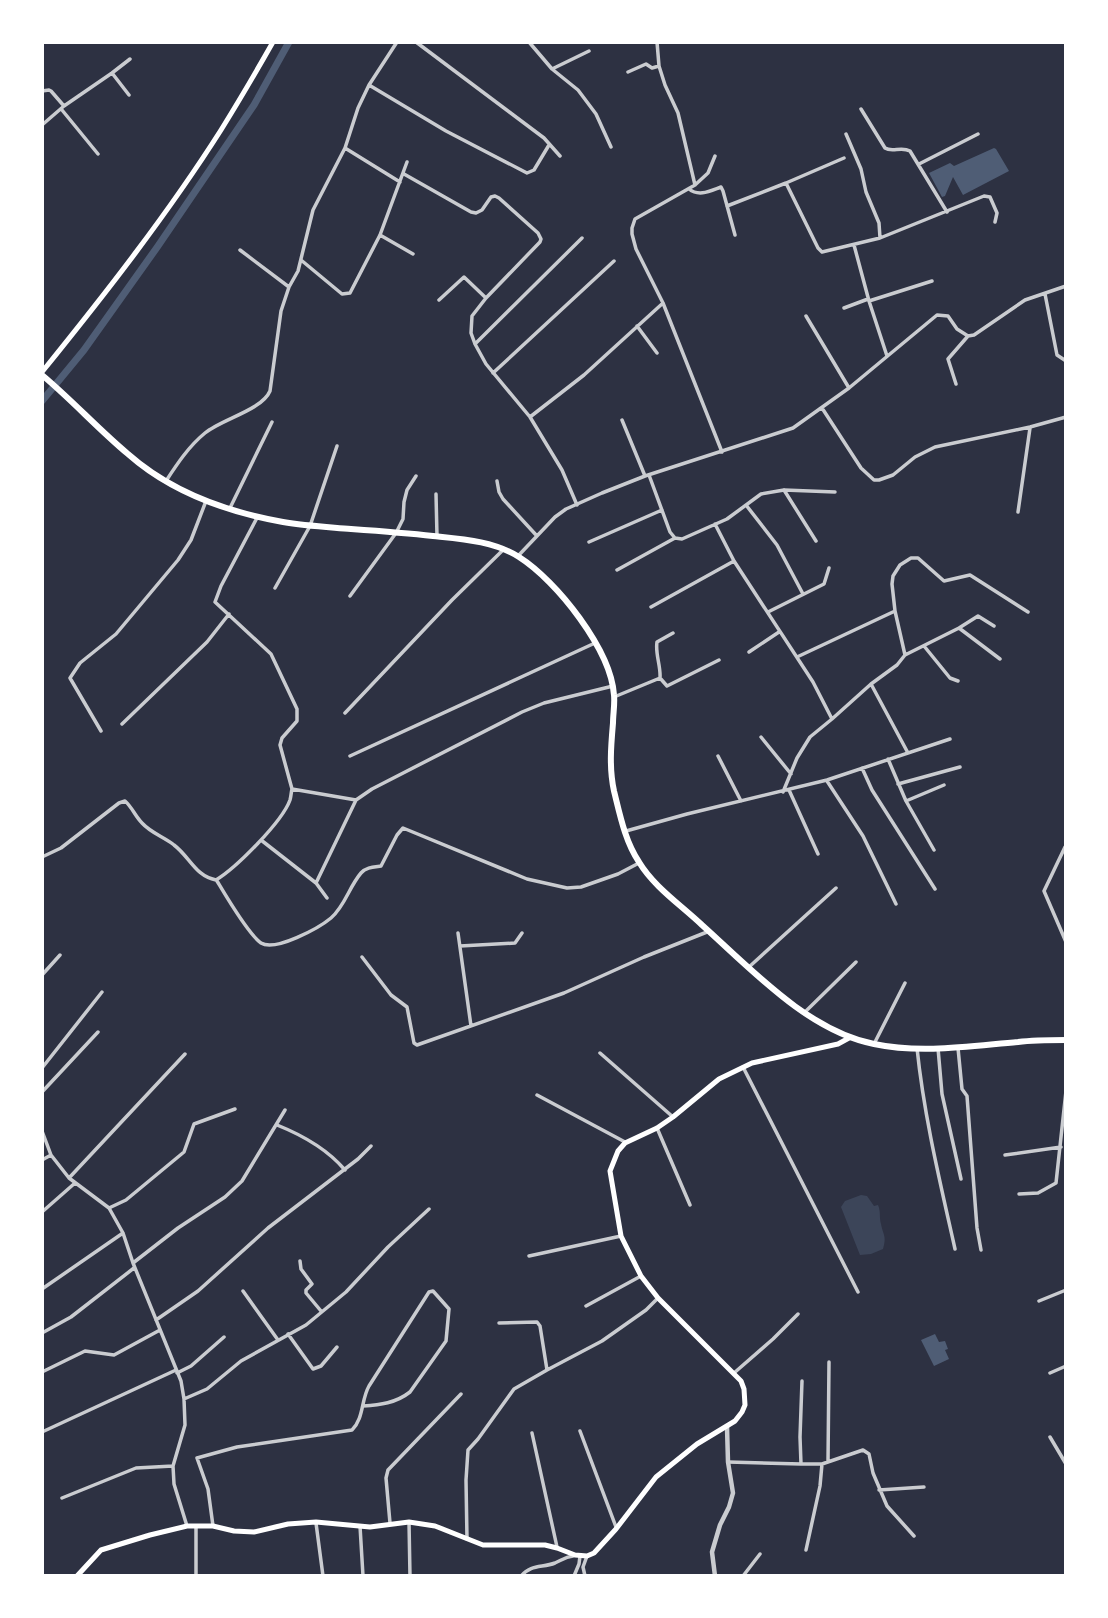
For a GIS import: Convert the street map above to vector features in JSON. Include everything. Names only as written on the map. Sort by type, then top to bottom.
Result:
[{"type":"main road","points":[[273,42],[221,130],[168,209],[44,377],[130,456],[166,481],[206,501],[258,516],[310,526],[474,541],[517,556],[531,567],[574,610],[595,643],[610,677],[614,697],[610,758],[613,788],[625,832],[639,863],[668,894],[804,1013],[849,1038],[874,1044],[938,1048],[1066,1040]]},
{"type":"main road","points":[[80,1574],[101,1550],[187,1526],[213,1526],[254,1532],[288,1524],[316,1522],[370,1527],[409,1522],[435,1526],[483,1545],[545,1545],[580,1556],[594,1553],[616,1530],[656,1477],[697,1444],[735,1422],[745,1405],[741,1381],[658,1298],[641,1276],[621,1236],[610,1171],[618,1151],[625,1143],[657,1128],[719,1079],[743,1066],[838,1045],[849,1038]]},
{"type":"street","points":[[166,481],[205,433],[268,396],[281,311],[298,271],[313,210],[345,148],[369,85],[397,42]]},
{"type":"street","points":[[416,42],[544,138],[560,156]]},
{"type":"street","points":[[539,42],[531,44],[552,69],[578,90],[596,114],[611,147]]},
{"type":"street","points":[[656,42],[659,66],[678,113],[695,186]]},
{"type":"street","points":[[552,69],[590,51]]},
{"type":"street","points":[[42,125],[130,59]]},
{"type":"street","points":[[628,72],[646,64],[652,68],[659,66]]},
{"type":"street","points":[[113,73],[129,95]]},
{"type":"street","points":[[369,85],[446,131],[527,173],[534,170],[549,145]]},
{"type":"street","points":[[42,91],[51,91],[98,154]]},
{"type":"street","points":[[861,109],[885,148],[904,148],[910,151],[947,212]]},
{"type":"street","points":[[846,134],[879,223],[880,238]]},
{"type":"street","points":[[919,164],[978,134]]},
{"type":"street","points":[[345,148],[400,182]]},
{"type":"street","points":[[715,156],[708,173],[695,186],[635,219],[632,228],[636,249],[663,303],[722,452]]},
{"type":"street","points":[[727,206],[844,158]]},
{"type":"street","points":[[301,260],[342,294],[349,293],[380,235],[407,162]]},
{"type":"street","points":[[404,174],[471,212],[482,210],[491,197],[495,197],[538,233],[540,242],[472,316],[471,333],[493,373],[530,417],[562,470],[577,505]]},
{"type":"street","points":[[786,183],[822,252],[880,238],[984,196],[990,197],[997,213],[995,222]]},
{"type":"street","points":[[689,189],[702,193],[720,187],[734,235]]},
{"type":"street","points":[[380,235],[413,254]]},
{"type":"street","points":[[475,344],[582,237]]},
{"type":"street","points":[[854,245],[868,300],[887,356]]},
{"type":"street","points":[[240,250],[289,287]]},
{"type":"street","points":[[493,373],[614,261]]},
{"type":"street","points":[[439,300],[464,277],[486,298]]},
{"type":"street","points":[[845,307],[932,281]]},
{"type":"street","points":[[956,384],[948,359],[968,337],[1026,300],[1066,286]]},
{"type":"street","points":[[1045,294],[1058,355],[1066,361]]},
{"type":"street","points":[[530,417],[584,375],[663,303]]},
{"type":"street","points":[[517,556],[555,517],[602,493],[793,428],[849,388],[937,315],[948,316],[957,329],[968,337]]},
{"type":"street","points":[[806,316],[849,388]]},
{"type":"street","points":[[637,326],[657,354]]},
{"type":"street","points":[[822,408],[861,468],[874,480],[893,475],[915,457],[935,446],[1066,417]]},
{"type":"street","points":[[622,420],[670,532],[675,538]]},
{"type":"street","points":[[229,508],[272,422]]},
{"type":"street","points":[[1018,512],[1030,427]]},
{"type":"street","points":[[275,588],[310,526],[337,446]]},
{"type":"street","points":[[350,596],[396,533],[403,519],[407,490],[416,476]]},
{"type":"street","points":[[497,481],[503,499],[537,536]]},
{"type":"street","points":[[783,490],[816,541]]},
{"type":"street","points":[[617,570],[675,538],[682,539],[727,519],[761,494],[783,490],[835,492]]},
{"type":"street","points":[[436,495],[437,536]]},
{"type":"street","points":[[101,731],[70,678],[80,663],[116,634],[178,560],[191,540],[206,501]]},
{"type":"street","points":[[746,505],[777,545],[803,594]]},
{"type":"street","points":[[589,542],[662,510]]},
{"type":"street","points":[[42,857],[61,848],[118,803],[125,802],[139,821],[177,847],[200,874],[216,880],[227,874],[261,840],[290,801],[292,789],[279,745],[297,720],[297,709],[271,654],[215,602],[258,516]]},
{"type":"street","points":[[715,524],[734,561],[813,682],[832,719]]},
{"type":"street","points":[[345,713],[503,550]]},
{"type":"street","points":[[905,655],[892,584],[893,576],[900,565],[911,558],[918,558],[944,581],[970,575],[1028,612]]},
{"type":"street","points":[[651,607],[734,561]]},
{"type":"street","points":[[768,612],[824,584],[829,568]]},
{"type":"street","points":[[797,657],[895,611]]},
{"type":"street","points":[[122,724],[207,642],[229,614]]},
{"type":"street","points":[[818,854],[786,791],[797,758],[810,737],[897,665],[905,655],[978,616],[994,626]]},
{"type":"street","points":[[959,628],[1000,659]]},
{"type":"street","points":[[750,652],[780,631]]},
{"type":"street","points":[[673,633],[657,642],[656,647],[660,678],[667,686],[719,660]]},
{"type":"street","points":[[350,756],[595,643]]},
{"type":"street","points":[[924,646],[950,678],[958,681]]},
{"type":"street","points":[[614,697],[660,678]]},
{"type":"street","points":[[871,684],[908,753]]},
{"type":"street","points":[[316,883],[356,800],[372,789],[522,712],[612,686]]},
{"type":"street","points":[[761,737],[792,775]]},
{"type":"street","points":[[625,832],[827,780],[950,739]]},
{"type":"street","points":[[718,756],[741,801]]},
{"type":"street","points":[[888,759],[906,801],[934,850]]},
{"type":"street","points":[[898,784],[960,767]]},
{"type":"street","points":[[862,768],[872,790],[935,889]]},
{"type":"street","points":[[827,780],[863,836],[896,904]]},
{"type":"street","points":[[906,801],[944,785]]},
{"type":"street","points":[[292,789],[356,800]]},
{"type":"street","points":[[216,880],[248,929],[262,944],[274,946],[297,937],[330,918],[345,901],[362,872],[381,866],[403,828],[527,879],[567,888],[581,887],[618,874],[639,863]]},
{"type":"street","points":[[261,840],[316,883],[327,898]]},
{"type":"street","points":[[1065,846],[1044,891],[1066,942]]},
{"type":"street","points":[[749,967],[836,888]]},
{"type":"street","points":[[362,957],[391,995],[407,1007],[416,1045],[564,993],[709,931]]},
{"type":"street","points":[[458,933],[471,1027]]},
{"type":"street","points":[[460,946],[515,943],[522,933]]},
{"type":"street","points":[[42,975],[60,955]]},
{"type":"street","points":[[804,1013],[856,962]]},
{"type":"street","points":[[874,1044],[905,984]]},
{"type":"street","points":[[42,1068],[102,992]]},
{"type":"street","points":[[42,1092],[98,1032]]},
{"type":"street","points":[[957,1047],[962,1088],[967,1096],[981,1250]]},
{"type":"street","points":[[917,1048],[920,1081],[955,1248]]},
{"type":"street","points":[[938,1048],[942,1094],[961,1179]]},
{"type":"street","points":[[600,1053],[673,1117]]},
{"type":"street","points":[[69,1178],[185,1054]]},
{"type":"street","points":[[743,1066],[858,1293]]},
{"type":"street","points":[[1019,1194],[1038,1193],[1056,1182],[1066,1091]]},
{"type":"street","points":[[537,1095],[625,1143]]},
{"type":"street","points":[[109,1208],[126,1200],[184,1153],[194,1124],[234,1109]]},
{"type":"street","points":[[42,1333],[71,1317],[178,1228],[225,1197],[242,1181],[285,1110]]},
{"type":"street","points":[[277,1125],[321,1149],[345,1170]]},
{"type":"street","points":[[657,1128],[691,1205]]},
{"type":"street","points":[[42,1130],[51,1155],[69,1178],[109,1208],[124,1233],[134,1265],[177,1371],[184,1399],[185,1425],[173,1466],[174,1484],[187,1526]]},
{"type":"street","points":[[156,1320],[198,1291],[268,1228],[345,1170],[371,1146]]},
{"type":"street","points":[[1005,1155],[1060,1147]]},
{"type":"street","points":[[42,1160],[51,1155]]},
{"type":"street","points":[[42,1212],[75,1183]]},
{"type":"street","points":[[184,1399],[207,1389],[241,1361],[306,1325],[346,1292],[388,1247],[429,1209]]},
{"type":"street","points":[[42,1289],[124,1233]]},
{"type":"street","points":[[529,1256],[621,1236]]},
{"type":"street","points":[[300,1261],[301,1269],[312,1284],[306,1293],[321,1312]]},
{"type":"street","points":[[586,1306],[641,1276]]},
{"type":"street","points":[[1039,1301],[1066,1290]]},
{"type":"street","points":[[243,1291],[278,1340]]},
{"type":"street","points":[[213,1526],[208,1489],[197,1458],[237,1447],[352,1430],[356,1426],[365,1393],[429,1292],[433,1291],[449,1309],[446,1341],[405,1396],[386,1404],[363,1406]]},
{"type":"street","points":[[467,1539],[468,1450],[514,1389],[602,1341],[646,1310],[658,1298]]},
{"type":"street","points":[[734,1373],[798,1314]]},
{"type":"street","points":[[499,1324],[537,1322],[540,1326],[547,1370]]},
{"type":"street","points":[[42,1372],[85,1351],[114,1355],[160,1330]]},
{"type":"street","points":[[288,1334],[313,1369],[321,1366],[337,1347]]},
{"type":"street","points":[[42,1432],[191,1366],[223,1337]]},
{"type":"street","points":[[828,1462],[829,1362]]},
{"type":"street","points":[[1050,1373],[1066,1366]]},
{"type":"street","points":[[801,1464],[802,1381]]},
{"type":"street","points":[[390,1524],[386,1478],[388,1470],[461,1394]]},
{"type":"street","points":[[715,1576],[712,1552],[733,1493],[728,1462],[727,1427]]},
{"type":"street","points":[[580,1431],[616,1530]]},
{"type":"street","points":[[532,1433],[557,1548]]},
{"type":"street","points":[[1050,1437],[1066,1464]]},
{"type":"street","points":[[728,1462],[822,1464],[863,1450],[869,1454],[879,1490],[887,1506],[914,1536]]},
{"type":"street","points":[[806,1550],[822,1464]]},
{"type":"street","points":[[62,1498],[136,1468],[173,1466]]},
{"type":"street","points":[[879,1490],[924,1487]]},
{"type":"street","points":[[316,1522],[323,1576]]},
{"type":"street","points":[[409,1522],[410,1576]]},
{"type":"street","points":[[195,1576],[197,1526]]},
{"type":"street","points":[[360,1526],[363,1576]]},
{"type":"street","points":[[743,1576],[760,1554]]},
{"type":"street","points":[[521,1576],[537,1566],[555,1563],[565,1557],[580,1556]]},
{"type":"street","points":[[574,1576],[580,1556]]},
{"type":"street","points":[[580,1556],[585,1576]]},
{"type":"shaded area","points":[[994,148],[1009,171],[963,195],[953,177],[945,196],[942,197],[929,173],[950,163],[954,166]]},
{"type":"shaded area","points":[[861,1195],[867,1196],[874,1206],[878,1205],[885,1241],[883,1249],[860,1255],[841,1207],[845,1201]]},
{"type":"shaded area","points":[[935,1334],[939,1342],[945,1341],[949,1359],[934,1366],[921,1340]]},
{"type":"waterway","points":[[42,401],[84,350],[158,246],[254,105],[289,42]]}]
